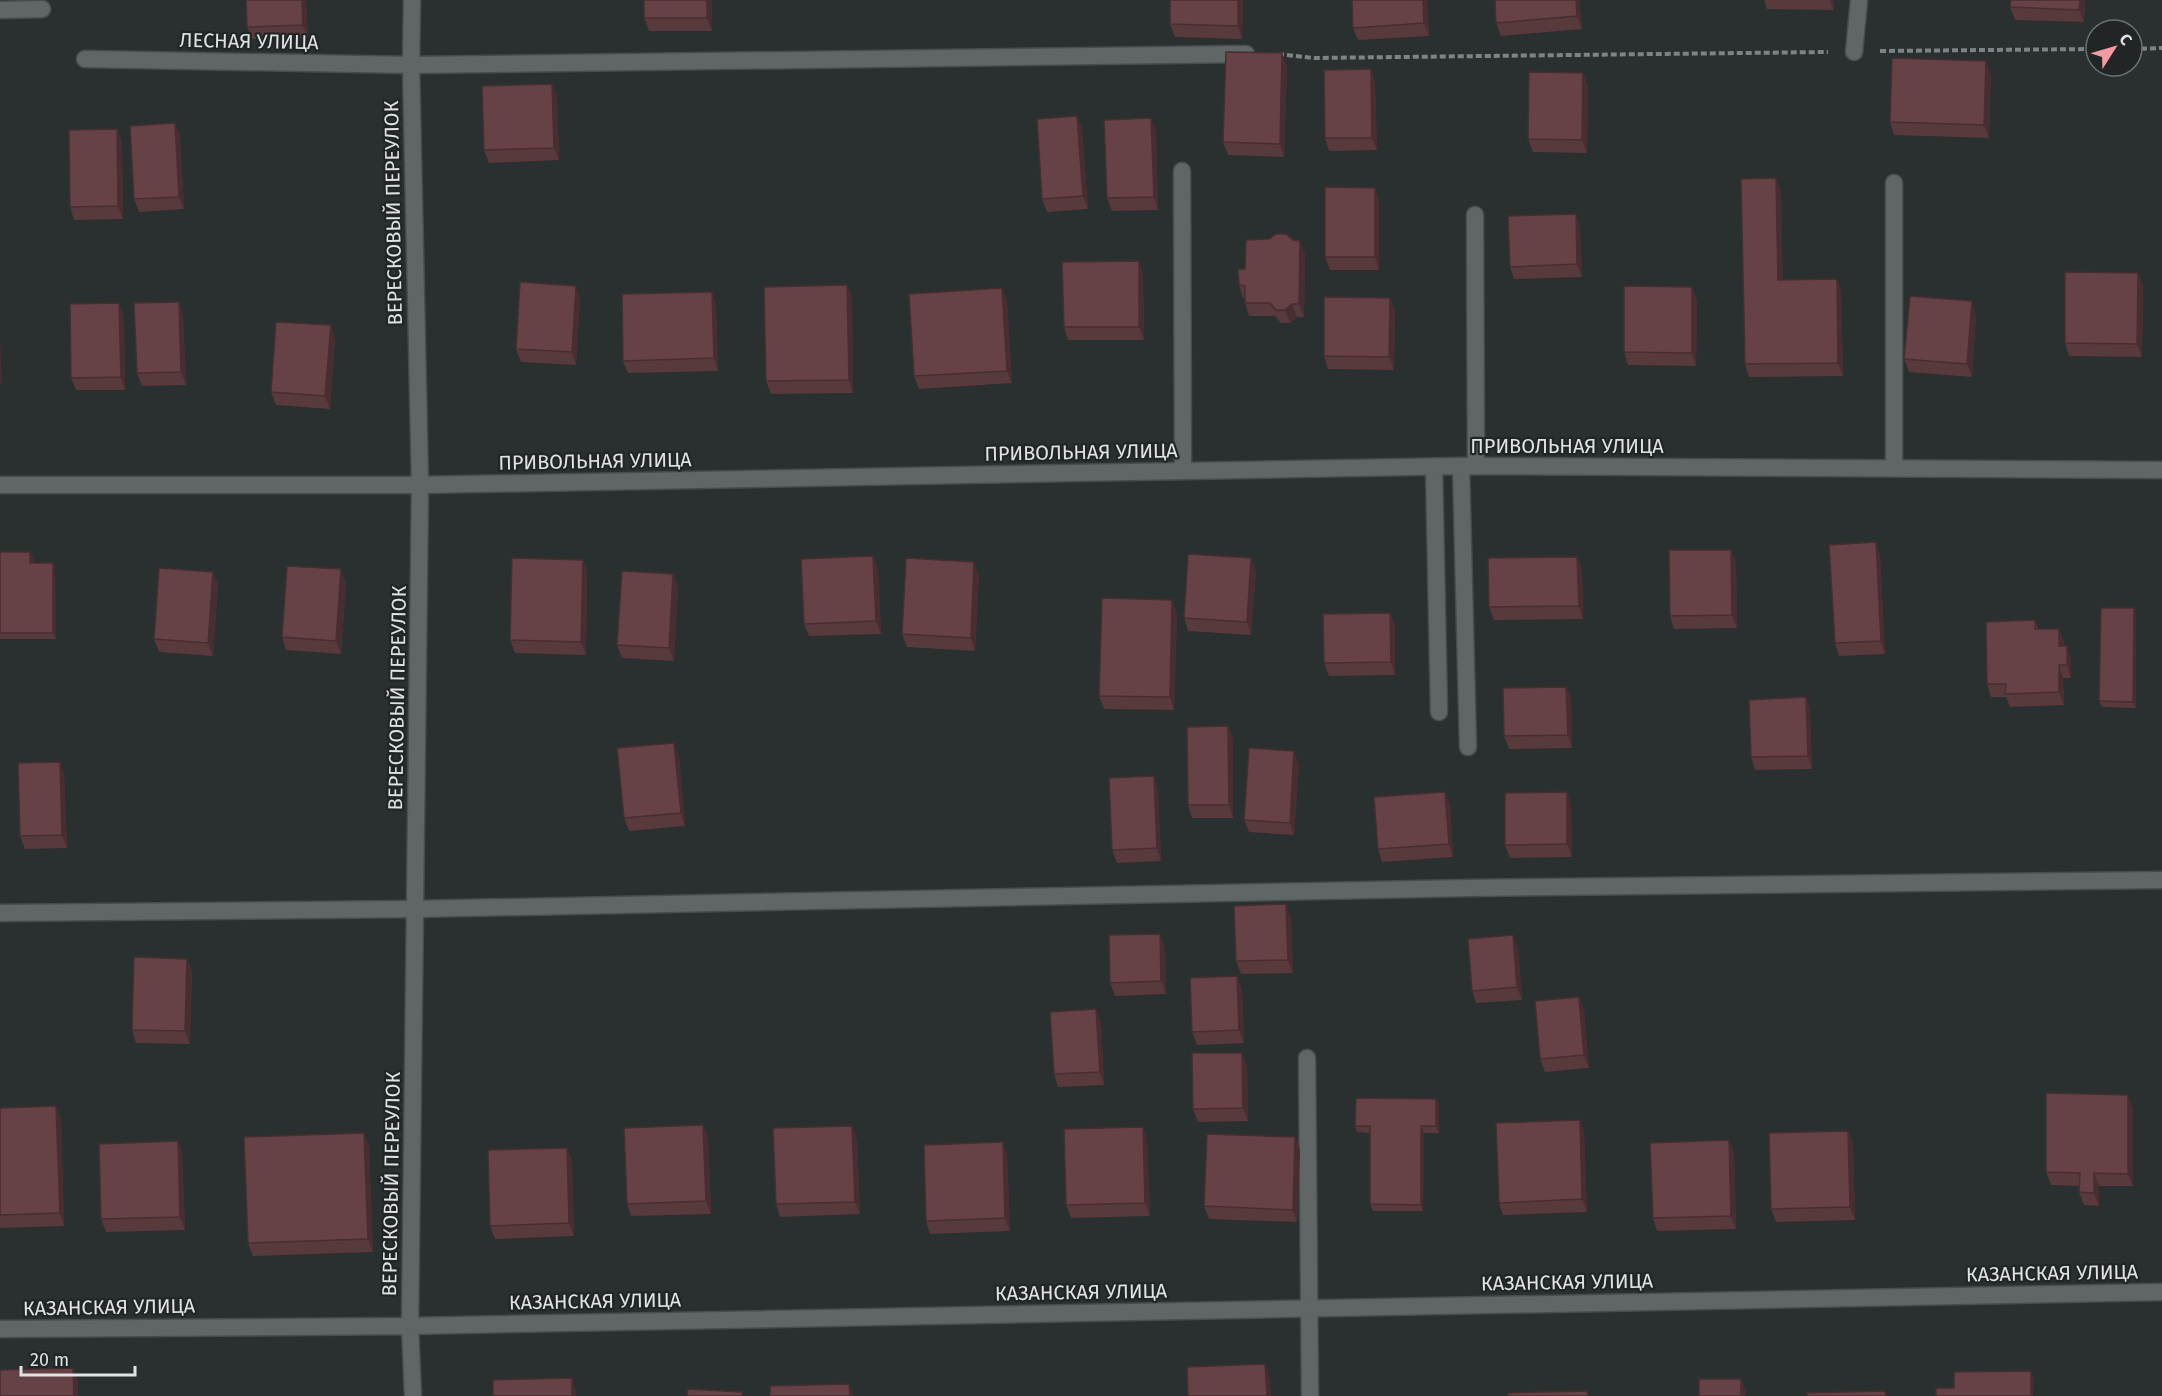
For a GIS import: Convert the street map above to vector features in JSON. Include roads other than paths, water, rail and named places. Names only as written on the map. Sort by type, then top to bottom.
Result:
[{"type":"street","name":"ВЕРЕСКОВЫЙ ПЕРЕУЛОК","points":[[412,0],[411,65],[420,485],[410,1326],[413,1396]]},
{"type":"street","points":[[1854,52],[1859,0]]},
{"type":"street","points":[[0,10],[42,9]]},
{"type":"street","name":"ЛЕСНАЯ УЛИЦА","points":[[86,60],[411,65],[1274,53]]},
{"type":"street","points":[[1182,171],[1183,471]]},
{"type":"street","points":[[1894,183],[1894,468]]},
{"type":"street","points":[[1468,747],[1469,466],[1475,215]]},
{"type":"street","name":"ПРИВОЛЬНАЯ УЛИЦА","points":[[0,484],[420,485],[1469,466],[2162,470]]},
{"type":"street","points":[[1434,467],[1439,712]]},
{"type":"street","points":[[0,913],[415,909],[1457,888],[2162,880]]},
{"type":"street","points":[[1307,1058],[1310,1396]]},
{"type":"street","name":"КАЗАНСКАЯ УЛИЦА","points":[[0,1329],[410,1326],[2162,1292]]}]
